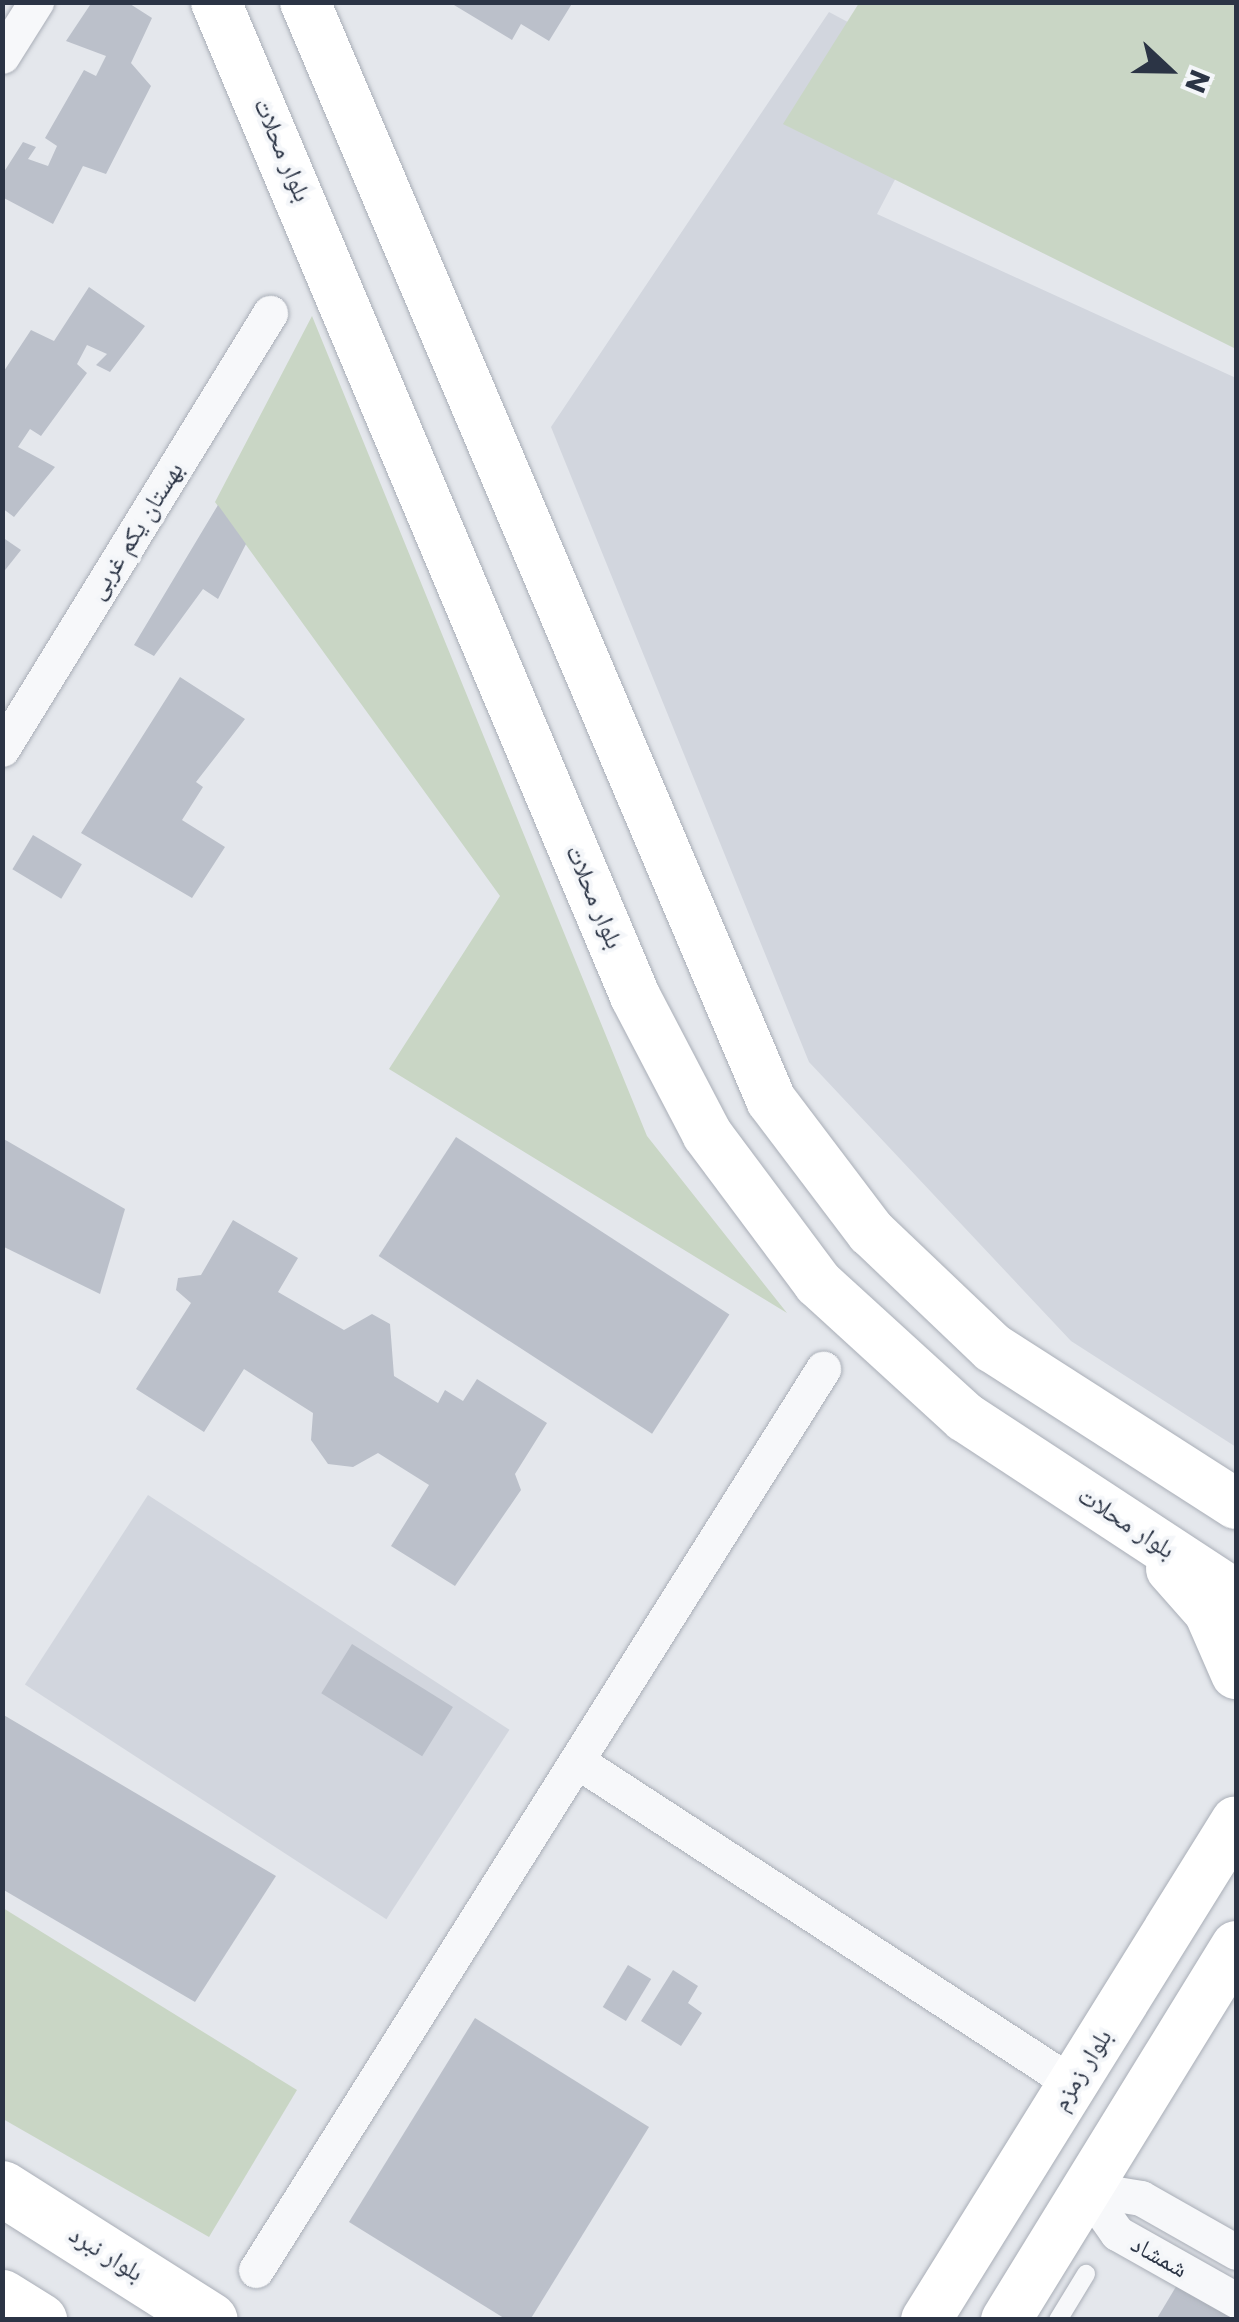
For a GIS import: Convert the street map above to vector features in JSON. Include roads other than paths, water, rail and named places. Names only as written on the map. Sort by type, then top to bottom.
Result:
[{"type":"main road","name":"بلوار محلات","points":[[216,2],[635,996],[707,1134],[818,1283],[965,1416],[1236,1594]]},
{"type":"main road","points":[[305,2],[771,1100],[871,1232],[993,1348],[1236,1504]]},
{"type":"main road","points":[[1190,1473],[1236,1492]]},
{"type":"main road","points":[[1130,1526],[1209,1612],[1236,1674]]},
{"type":"main road","name":"بلوار زمزم","points":[[926,2320],[1235,1816]]},
{"type":"main road","points":[[1006,2320],[1236,1946]]},
{"type":"main road","name":"بلوار نبرد","points":[[2,2188],[210,2320]]},
{"type":"main road","points":[[2,2297],[39,2320]]},
{"type":"street","points":[[2,56],[36,2]]},
{"type":"street","name":"بهستان یکم غربی","points":[[2,749],[270,314]]},
{"type":"street","points":[[256,2270],[823,1369]]},
{"type":"street","points":[[576,1761],[1073,2084]]},
{"type":"street","name":"شمشاد","points":[[1086,2189],[1141,2198],[1236,2252]]},
{"type":"street","name":"شمشاد","points":[[1086,2189],[1117,2233],[1236,2300]]},
{"type":"lane","points":[[1058,2320],[1086,2274]]}]
